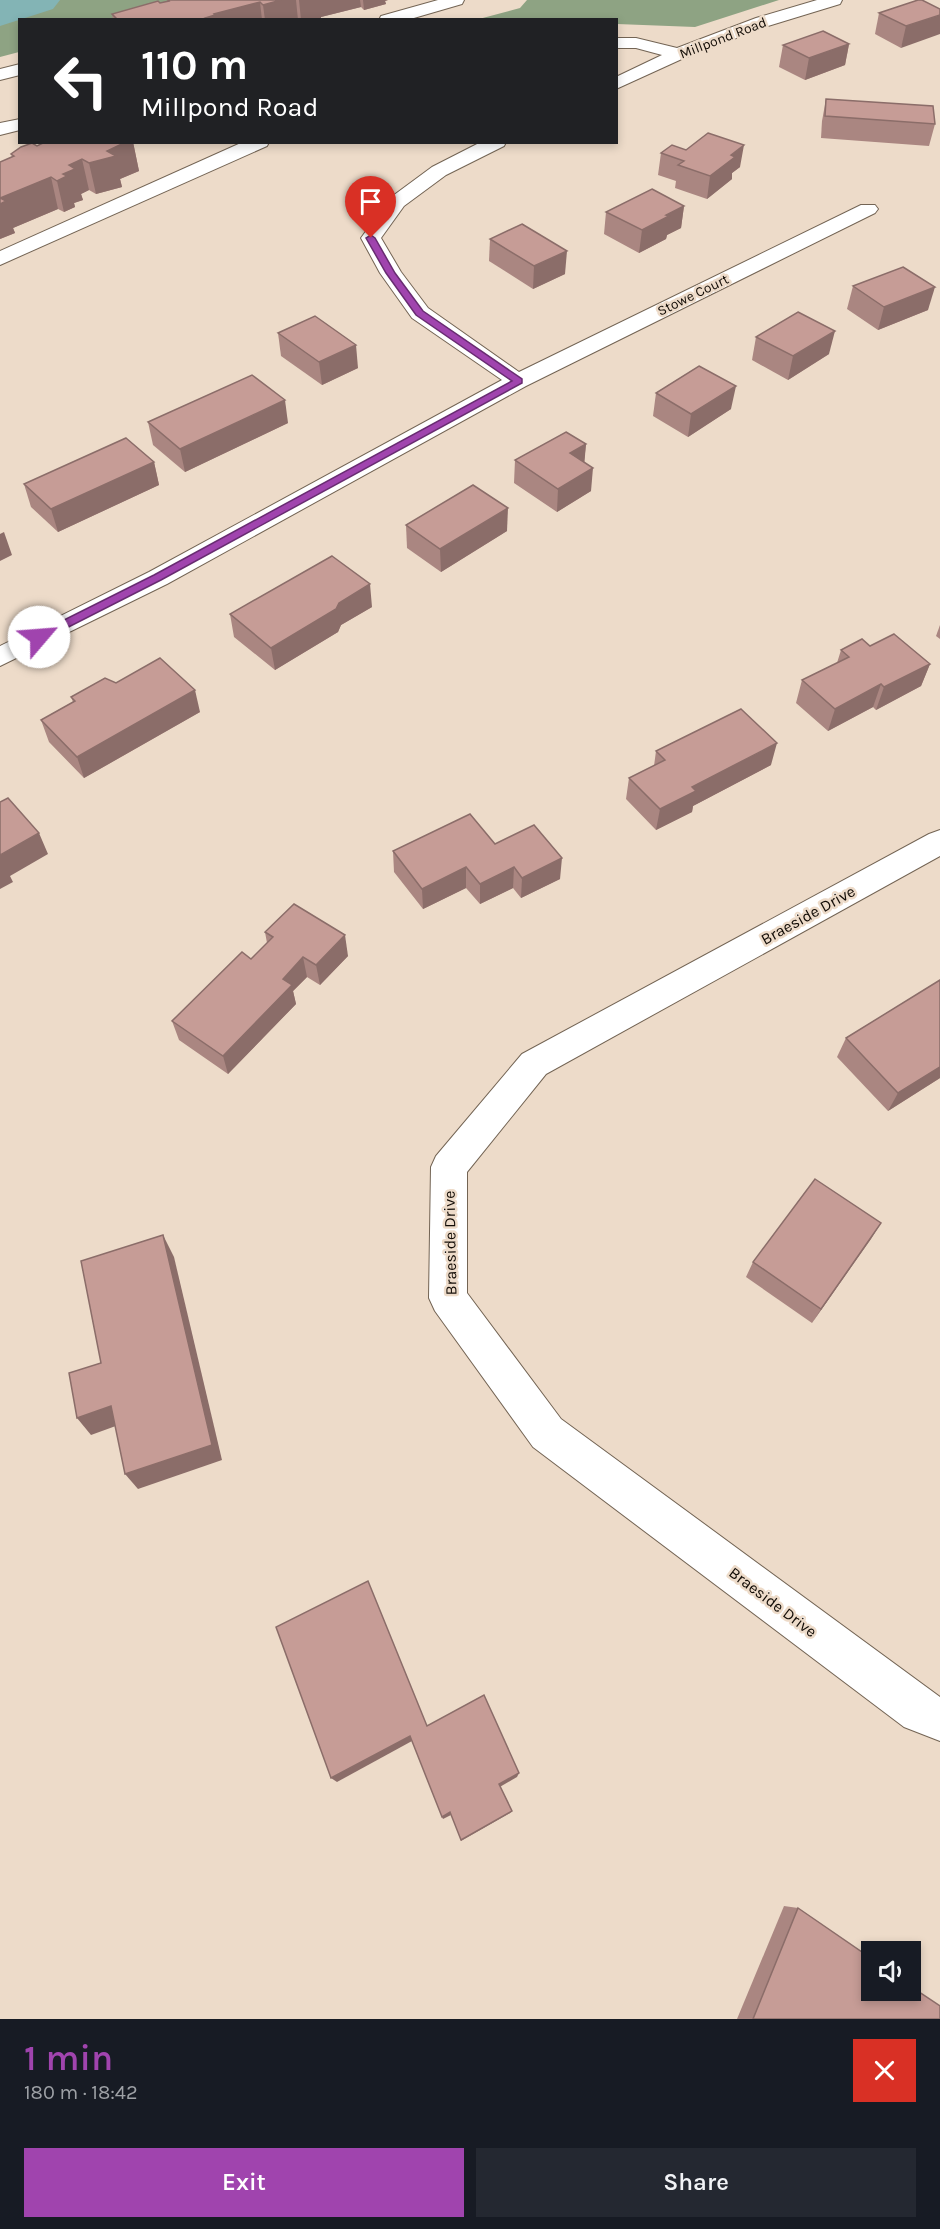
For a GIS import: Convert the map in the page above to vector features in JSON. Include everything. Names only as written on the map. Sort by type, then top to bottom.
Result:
[{"type":"street","points":[[394,18],[456,0]]},
{"type":"street","name":"Millpond Road","points":[[618,83],[678,54],[762,22],[834,0]]},
{"type":"street","points":[[618,43],[636,43],[678,54]]},
{"type":"street","points":[[0,75],[18,70]]},
{"type":"street","points":[[0,129],[18,124]]},
{"type":"street","points":[[0,259],[256,144]]},
{"type":"street","points":[[493,144],[439,171],[397,202],[371,238],[391,273],[420,313],[519,381]]},
{"type":"street","name":"Stowe Court","points":[[0,657],[158,578],[519,381],[868,209]]},
{"type":"street","name":"Braeside Drive","points":[[940,842],[534,1064],[449,1167],[448,1298],[547,1433],[920,1711],[940,1719]]},
{"type":"green space","points":[[0,0],[213,0],[144,18],[18,18],[18,52],[0,57]]},
{"type":"green space","points":[[527,0],[779,0],[695,27],[618,24],[618,18],[483,18],[520,8]]},
{"type":"building","points":[[281,0],[263,5],[260,2],[205,18],[116,18],[112,14],[158,1],[160,3]]},
{"type":"building","points":[[918,0],[940,9],[940,15],[906,26],[879,13]]},
{"type":"building","points":[[823,31],[849,44],[809,58],[783,45]]},
{"type":"building","points":[[826,99],[933,106],[935,124],[825,116]]},
{"type":"building","points":[[708,133],[744,145],[731,155],[735,157],[710,176],[678,165],[684,161],[661,153],[672,145],[686,150]]},
{"type":"building","points":[[29,144],[37,146],[41,144],[122,144],[107,151],[116,156],[89,163],[82,159],[69,165],[75,169],[63,174],[67,176],[57,181],[51,177],[0,198],[0,162],[14,156],[11,154],[21,147]]},
{"type":"building","points":[[652,189],[684,206],[642,230],[606,212]]},
{"type":"building","points":[[522,224],[567,251],[534,266],[490,239]]},
{"type":"building","points":[[903,267],[935,287],[884,307],[853,286]]},
{"type":"building","points":[[798,312],[835,331],[793,356],[756,337]]},
{"type":"building","points":[[315,316],[356,345],[319,362],[278,333]]},
{"type":"building","points":[[699,366],[736,386],[691,414],[656,393]]},
{"type":"building","points":[[252,375],[285,400],[180,449],[148,422]]},
{"type":"building","points":[[566,432],[586,444],[570,453],[593,468],[558,489],[515,460]]},
{"type":"building","points":[[126,438],[154,462],[51,509],[24,484]]},
{"type":"building","points":[[473,485],[508,508],[440,549],[406,525]]},
{"type":"building","points":[[332,556],[370,584],[339,603],[336,609],[271,648],[230,614]]},
{"type":"building","points":[[894,634],[930,664],[884,687],[881,684],[835,709],[802,680],[849,657],[841,650],[862,639],[870,646]]},
{"type":"building","points":[[160,658],[195,690],[77,757],[41,720],[75,701],[71,697],[105,678],[116,683]]},
{"type":"building","points":[[741,709],[777,743],[692,787],[696,791],[660,809],[629,778],[665,760],[656,751]]},
{"type":"building","points":[[8,798],[39,833],[0,855],[0,802]]},
{"type":"building","points":[[470,814],[495,844],[534,825],[562,858],[522,878],[514,867],[480,884],[466,867],[422,889],[393,851]]},
{"type":"building","points":[[294,904],[345,935],[316,965],[303,957],[283,979],[292,985],[223,1056],[172,1021],[242,952],[251,959],[273,937],[265,932]]},
{"type":"building","points":[[940,980],[940,1067],[898,1093],[846,1038]]},
{"type":"building","points":[[815,1179],[881,1223],[821,1309],[753,1262]]},
{"type":"building","points":[[163,1235],[212,1445],[125,1474],[111,1406],[77,1418],[69,1373],[101,1363],[81,1261]]},
{"type":"building","points":[[368,1581],[427,1726],[484,1695],[519,1773],[499,1784],[512,1811],[461,1840],[450,1812],[442,1817],[410,1736],[331,1778],[276,1627]]},
{"type":"building","points":[[798,1908],[861,1951],[861,2001],[921,2001],[921,1993],[940,2006],[940,2019],[753,2019]]},
{"type":"waterway","points":[[0,13],[38,0]]},
{"type":"route","points":[[39,637],[158,578],[519,381],[420,313],[391,273],[371,238]]}]
